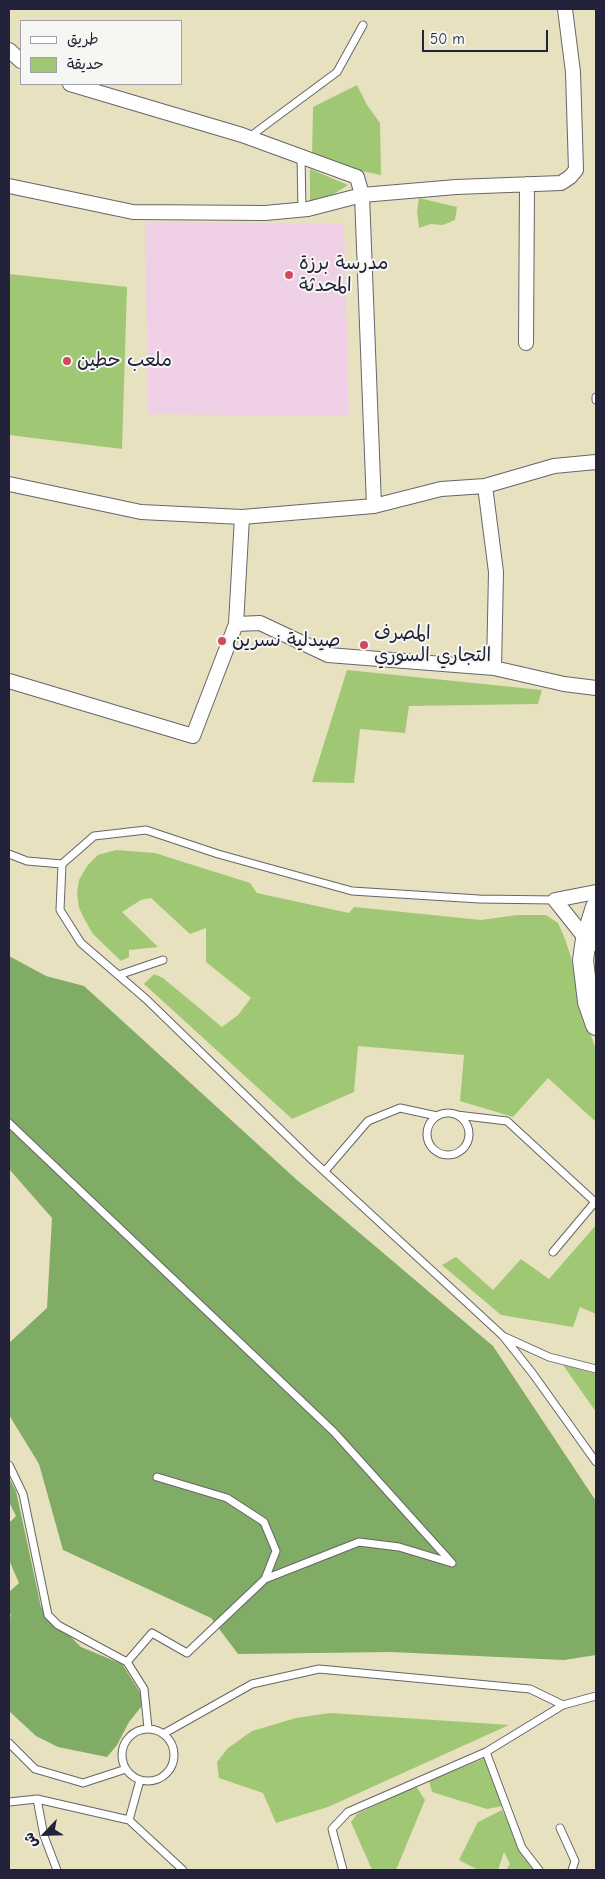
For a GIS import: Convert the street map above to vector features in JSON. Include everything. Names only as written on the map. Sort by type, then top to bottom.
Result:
[{"type":"main road","points":[[596,907],[584,981],[588,1002],[596,1025]]},
{"type":"street","points":[[9,186],[133,212],[265,213],[302,210],[362,195],[561,183],[576,170],[573,72],[565,9]]},
{"type":"street","points":[[9,50],[20,60]]},
{"type":"street","points":[[73,85],[248,138],[357,177],[362,195],[374,506]]},
{"type":"street","points":[[526,184],[526,344]]},
{"type":"street","points":[[9,484],[141,512],[242,517],[374,506],[441,489],[485,486],[554,466],[596,462]]},
{"type":"street","points":[[485,486],[496,572],[494,668]]},
{"type":"street","points":[[9,681],[193,736],[236,624],[242,517]]},
{"type":"street","points":[[236,624],[260,623],[328,655],[494,668],[564,684],[596,688]]},
{"type":"street","points":[[555,900],[596,892]]},
{"type":"street","points":[[555,900],[591,941]]},
{"type":"lane","points":[[248,138],[336,72],[363,25]]},
{"type":"lane","points":[[301,158],[302,210]]},
{"type":"lane","points":[[9,854],[27,861],[62,864],[94,836],[146,830],[218,854],[352,891],[479,899],[555,900]]},
{"type":"lane","points":[[62,864],[60,910],[82,943],[119,975],[324,1171],[503,1336],[534,1374],[596,1462]]},
{"type":"lane","points":[[119,975],[162,960]]},
{"type":"lane","points":[[324,1171],[368,1121],[400,1108],[437,1116],[451,1112],[458,1115],[507,1121],[595,1202],[553,1252]]},
{"type":"lane","points":[[437,1116],[428,1127],[428,1141],[436,1152],[450,1156],[463,1150],[470,1138],[468,1124],[458,1115]]},
{"type":"lane","points":[[9,1124],[334,1432],[452,1563],[399,1547],[359,1542],[265,1580],[187,1653],[152,1633],[127,1662]]},
{"type":"lane","points":[[503,1336],[549,1357],[596,1369]]},
{"type":"lane","points":[[9,1466],[23,1494],[48,1615],[58,1626],[127,1662],[144,1689],[148,1728]]},
{"type":"lane","points":[[157,1477],[228,1498],[264,1522],[276,1551],[265,1580]]},
{"type":"lane","points":[[163,1734],[252,1684],[319,1669],[530,1690],[563,1705]]},
{"type":"lane","points":[[342,1870],[332,1829],[348,1812],[486,1752],[563,1705],[596,1696]]},
{"type":"lane","points":[[148,1728],[163,1734],[173,1747],[173,1763],[164,1776],[148,1781],[140,1780],[126,1769],[122,1754],[123,1746],[133,1733],[148,1728]]},
{"type":"lane","points":[[9,1743],[35,1770],[83,1783],[126,1769]]},
{"type":"lane","points":[[486,1752],[522,1848],[539,1870]]},
{"type":"lane","points":[[130,1820],[140,1780]]},
{"type":"lane","points":[[37,1799],[44,1836],[58,1870]]},
{"type":"lane","points":[[9,1802],[37,1799],[130,1820],[182,1870]]},
{"type":"lane","points":[[560,1828],[575,1861],[572,1870]]},
{"type":"shaded area","points":[[145,222],[344,224],[349,416],[148,414]]},
{"type":"green space","points":[[357,85],[367,105],[380,123],[381,175],[312,161],[313,107]]},
{"type":"green space","points":[[310,169],[348,185],[321,202],[310,201]]},
{"type":"green space","points":[[419,198],[457,207],[455,220],[443,225],[431,224],[419,228],[417,211]]},
{"type":"green space","name":"ملعب حطين","points":[[9,274],[127,287],[122,449],[9,435]]},
{"type":"green space","points":[[347,670],[542,690],[538,704],[409,706],[405,733],[360,729],[354,783],[312,782]]},
{"type":"green space","points":[[116,850],[155,853],[250,883],[257,893],[349,913],[354,907],[481,920],[517,915],[546,915],[558,923],[565,939],[571,957],[580,1004],[596,1050],[596,1122],[548,1078],[513,1117],[460,1101],[464,1055],[358,1046],[354,1092],[292,1119],[144,984],[154,974],[163,978],[222,1027],[238,1015],[251,998],[206,962],[206,928],[190,934],[151,898],[141,900],[122,912],[158,947],[129,950],[129,957],[121,961],[93,934],[79,908],[77,893],[79,880],[87,866],[98,855]]},
{"type":"green space","points":[[9,956],[46,976],[84,986],[297,1180],[493,1346],[596,1501],[596,1655],[564,1660],[391,1652],[238,1654],[211,1618],[63,1550],[39,1464],[9,1415],[9,1343],[47,1308],[52,1218],[9,1169]]},
{"type":"green space","points":[[596,1225],[596,1314],[580,1307],[573,1327],[501,1315],[442,1265],[456,1257],[493,1290],[521,1259],[549,1279]]},
{"type":"green space","points":[[563,1365],[596,1374],[596,1412]]},
{"type":"green space","points":[[9,1478],[16,1491],[41,1607],[81,1647],[122,1664],[141,1694],[141,1707],[129,1722],[117,1745],[107,1757],[58,1747],[36,1736],[9,1711],[9,1618],[11,1616],[9,1611],[9,1592],[19,1583],[9,1560],[9,1523],[16,1516],[9,1502]]},
{"type":"green space","points":[[330,1713],[509,1725],[328,1807],[276,1823],[263,1793],[219,1778],[217,1762],[228,1748],[252,1731],[296,1718]]},
{"type":"green space","points":[[485,1758],[503,1806],[487,1809],[432,1792],[429,1781]]},
{"type":"green space","points":[[416,1786],[425,1800],[396,1870],[372,1870],[351,1822],[357,1814]]},
{"type":"green space","points":[[502,1810],[533,1870],[506,1870],[510,1864],[504,1852],[498,1870],[478,1870],[459,1860],[478,1822]]},
{"type":"place","name":"مدرسة برزة المحدثة","points":[[289,275]]},
{"type":"place","name":"ملعب حطين","points":[[67,361]]},
{"type":"place","name":"صيدلية نسرين","points":[[222,641]]},
{"type":"place","name":"المصرف التجاري السوري","points":[[364,645]]}]
